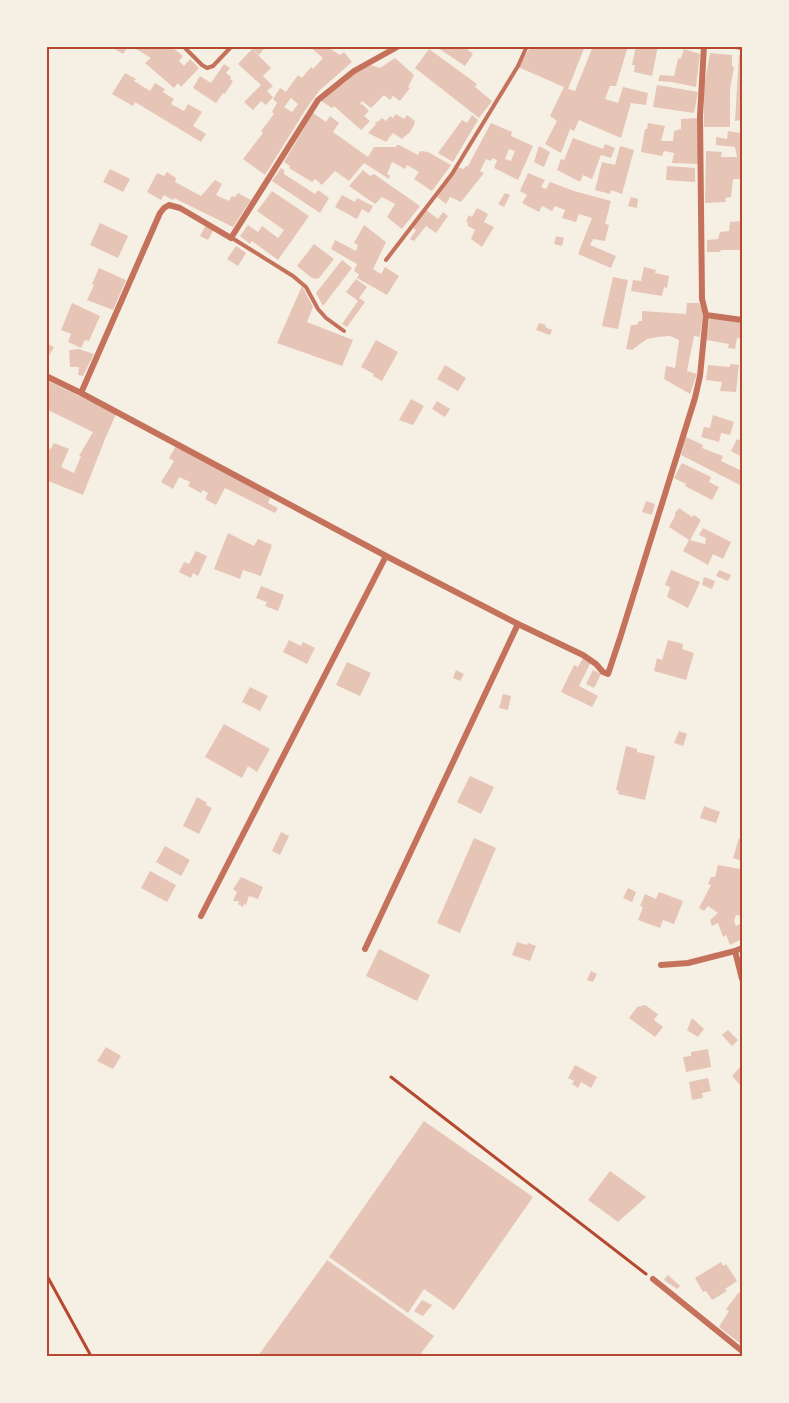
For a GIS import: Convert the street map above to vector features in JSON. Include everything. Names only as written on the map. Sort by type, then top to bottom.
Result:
[{"type":"street","points":[[81,393],[164,208],[169,205],[180,208],[231,238],[318,100],[354,70],[399,46]]},
{"type":"street","points":[[46,376],[386,556],[583,655],[608,674],[700,376],[706,315],[702,299],[700,116],[704,46]]},
{"type":"street","points":[[736,46],[742,47]]},
{"type":"street","points":[[706,315],[742,320]]},
{"type":"street","points":[[201,916],[386,556]]},
{"type":"street","points":[[365,949],[518,624]]},
{"type":"street","points":[[661,965],[688,963],[742,948]]},
{"type":"street","points":[[735,951],[742,978]]},
{"type":"street","points":[[653,1279],[742,1351]]},
{"type":"lane","points":[[183,46],[207,68],[213,66],[232,46]]},
{"type":"lane","points":[[386,260],[452,174],[518,66],[527,46]]},
{"type":"lane","points":[[231,238],[293,276],[306,287],[318,309],[326,318],[344,331]]},
{"type":"path","points":[[391,1077],[653,1279]]},
{"type":"path","points":[[46,1274],[91,1356]]},
{"type":"building","points":[[110,46],[128,46],[123,54]]},
{"type":"building","points":[[131,46],[171,46],[183,56],[179,61],[184,66],[190,59],[199,68],[181,87],[178,83],[174,88],[145,63],[151,58]]},
{"type":"building","points":[[249,46],[266,46],[259,55]]},
{"type":"building","points":[[309,46],[326,46],[340,55],[344,52],[352,62],[319,91],[265,175],[243,159],[274,114],[272,112],[277,103],[273,99],[280,88],[286,92],[298,75],[302,78],[323,58]],"holes":[[[291,98],[298,104],[292,112],[284,107]]]},
{"type":"building","points":[[435,46],[463,46],[473,54],[465,66]]},
{"type":"building","points":[[531,46],[585,46],[568,89],[575,91],[593,46],[628,46],[616,86],[610,86],[605,99],[618,103],[623,87],[648,93],[646,105],[631,103],[621,138],[579,120],[574,131],[570,129],[561,153],[545,144],[557,121],[550,116],[564,87],[518,67]]},
{"type":"building","points":[[636,46],[658,46],[652,76],[634,72],[635,65],[632,65]]},
{"type":"building","points":[[252,49],[271,68],[263,76],[273,86],[267,91],[273,97],[266,105],[261,101],[253,110],[244,102],[261,85],[238,64]]},
{"type":"building","points":[[429,49],[477,84],[475,87],[492,101],[479,118],[415,68]]},
{"type":"building","points":[[684,49],[700,54],[696,87],[658,81],[660,75],[674,76],[678,59],[681,58]]},
{"type":"building","points":[[710,53],[732,55],[732,66],[734,67],[730,89],[730,127],[704,127],[704,87]]},
{"type":"building","points":[[739,55],[742,56],[742,120],[735,121]]},
{"type":"building","points":[[395,58],[414,75],[408,87],[410,88],[400,101],[393,96],[390,100],[384,95],[371,108],[362,101],[360,104],[369,111],[364,116],[370,121],[361,130],[334,106],[332,108],[321,101],[335,87],[336,89],[347,81],[349,75],[371,65],[380,68]]},
{"type":"building","points":[[224,64],[230,68],[226,73],[233,81],[216,103],[193,88],[200,76],[211,83]]},
{"type":"building","points":[[125,73],[150,91],[155,83],[165,89],[163,92],[174,99],[171,104],[184,111],[188,104],[202,112],[193,126],[206,134],[201,142],[135,102],[133,106],[112,94]]},
{"type":"building","points":[[657,85],[698,92],[694,113],[653,107]]},
{"type":"building","points":[[313,113],[326,122],[330,116],[339,123],[333,132],[368,157],[374,147],[399,145],[418,155],[420,151],[428,152],[451,165],[432,191],[414,179],[419,172],[407,165],[405,169],[392,162],[387,174],[390,176],[389,179],[364,163],[349,181],[335,171],[322,185],[315,179],[312,182],[289,168],[290,166],[284,162]]},
{"type":"building","points":[[396,114],[404,119],[407,115],[415,121],[410,132],[402,139],[393,133],[386,142],[368,133],[377,121],[382,118],[386,121],[390,116],[393,118]]},
{"type":"building","points":[[472,115],[478,120],[453,162],[438,153],[462,120],[467,123]]},
{"type":"building","points":[[697,118],[699,164],[672,163],[674,153],[664,151],[662,156],[641,152],[648,123],[665,126],[661,141],[673,141],[674,131],[681,129],[681,119]]},
{"type":"building","points":[[491,123],[512,132],[511,136],[533,146],[518,180],[494,168],[497,160],[486,159],[480,171],[484,173],[461,202],[450,197],[446,204],[437,197],[457,167],[464,169],[468,166]],"holes":[[[509,149],[515,151],[511,161],[505,159]]]},
{"type":"building","points":[[741,125],[741,179],[733,179],[731,197],[725,198],[726,202],[705,203],[706,151],[722,152],[721,157],[737,157],[735,147],[716,145],[716,137],[727,139],[728,131],[740,133]]},
{"type":"building","points":[[573,138],[603,149],[605,144],[615,148],[611,158],[601,155],[592,179],[583,175],[580,182],[557,170]]},
{"type":"building","points":[[539,146],[550,152],[544,167],[534,162]]},
{"type":"building","points":[[620,146],[634,150],[622,194],[611,190],[610,194],[595,190],[602,162],[615,165]]},
{"type":"building","points":[[667,166],[695,168],[695,182],[666,180]]},
{"type":"building","points":[[281,168],[284,174],[315,194],[318,190],[329,198],[320,213],[272,181]]},
{"type":"building","points":[[110,169],[130,179],[123,192],[103,182]]},
{"type":"building","points":[[363,170],[370,176],[374,174],[420,206],[402,229],[387,217],[395,204],[382,197],[375,204],[349,186]]},
{"type":"building","points":[[167,172],[176,178],[175,182],[201,196],[215,180],[222,184],[216,195],[229,201],[238,193],[251,200],[233,227],[174,198],[173,200],[164,195],[161,200],[147,192],[157,173],[164,176]]},
{"type":"building","points":[[528,173],[545,180],[541,187],[546,189],[550,182],[611,201],[605,224],[609,225],[605,241],[593,239],[590,245],[616,256],[611,268],[578,254],[592,218],[579,214],[576,222],[562,218],[565,210],[555,206],[552,211],[542,206],[539,212],[522,203],[527,195],[520,191]]},
{"type":"building","points":[[272,191],[309,216],[278,260],[252,241],[250,244],[240,236],[248,225],[258,232],[262,226],[278,238],[284,230],[257,211]]},
{"type":"building","points":[[505,193],[510,195],[504,207],[498,204]]},
{"type":"building","points":[[342,195],[355,202],[357,198],[373,206],[369,213],[362,209],[357,219],[335,207]]},
{"type":"building","points":[[631,197],[638,199],[637,208],[628,206]]},
{"type":"building","points":[[477,208],[488,214],[484,222],[494,227],[482,247],[471,239],[475,230],[468,226],[466,221],[469,215],[472,217]]},
{"type":"building","points":[[425,209],[438,219],[443,212],[448,216],[436,233],[426,226],[414,241],[410,239],[416,230],[412,227]]},
{"type":"building","points":[[742,221],[742,250],[707,252],[707,240],[718,239],[720,232],[729,231],[730,222]]},
{"type":"building","points":[[100,223],[128,236],[118,258],[90,245]]},
{"type":"building","points":[[206,225],[214,229],[208,240],[200,236]]},
{"type":"building","points":[[364,225],[386,242],[373,269],[381,274],[385,267],[399,276],[387,295],[357,278],[359,274],[354,271],[357,264],[331,249],[335,240],[356,251],[358,245],[354,243]]},
{"type":"building","points":[[556,236],[564,238],[562,246],[554,244]]},
{"type":"building","points":[[314,244],[334,259],[317,279],[312,278],[297,266]]},
{"type":"building","points":[[236,246],[246,253],[238,266],[227,259]]},
{"type":"building","points":[[342,260],[352,268],[323,306],[316,293]]},
{"type":"building","points":[[644,267],[656,270],[655,273],[669,276],[667,288],[664,287],[662,296],[631,291],[633,280],[641,281]]},
{"type":"building","points":[[99,268],[126,280],[113,310],[87,300]]},
{"type":"building","points":[[613,277],[628,280],[618,329],[602,326]]},
{"type":"building","points":[[356,279],[367,287],[359,298],[365,302],[347,327],[342,324],[358,301],[346,292]]},
{"type":"building","points":[[302,286],[313,307],[307,322],[353,340],[342,366],[277,343]]},
{"type":"building","points":[[72,303],[100,316],[89,341],[85,340],[81,348],[68,342],[71,334],[61,330]]},
{"type":"building","points":[[687,303],[699,303],[703,312],[700,337],[694,336],[687,371],[697,374],[690,394],[664,379],[666,366],[675,368],[679,340],[670,336],[658,337],[647,339],[632,350],[626,349],[631,325],[637,325],[639,321],[642,321],[642,311],[686,314]]},
{"type":"building","points":[[710,317],[742,323],[742,339],[737,338],[735,349],[728,348],[729,344],[706,340]]},
{"type":"building","points":[[539,323],[552,330],[550,335],[536,330]]},
{"type":"building","points":[[376,340],[398,352],[382,381],[361,367]]},
{"type":"building","points":[[46,343],[54,347],[46,361]]},
{"type":"building","points":[[79,349],[94,354],[83,376],[78,375],[79,367],[70,367],[69,350]]},
{"type":"building","points":[[730,364],[739,365],[736,392],[720,391],[722,382],[706,380],[708,365],[730,367]]},
{"type":"building","points":[[445,365],[466,378],[458,391],[437,379]]},
{"type":"building","points":[[46,380],[116,414],[83,495],[46,480],[46,447],[51,449],[54,443],[69,449],[61,467],[74,473],[81,456],[79,456],[93,432],[46,409]]},
{"type":"building","points":[[411,399],[424,406],[413,425],[399,420]]},
{"type":"building","points":[[437,401],[450,409],[445,417],[432,409]]},
{"type":"building","points":[[713,415],[734,422],[730,435],[721,433],[719,442],[701,437],[704,427],[710,428]]},
{"type":"building","points":[[686,437],[703,445],[702,448],[723,456],[721,461],[742,471],[742,486],[681,455]]},
{"type":"building","points":[[737,439],[742,442],[742,457],[731,451]]},
{"type":"building","points":[[176,446],[271,496],[268,503],[278,508],[275,513],[225,488],[216,505],[205,499],[208,493],[203,490],[201,493],[188,486],[190,482],[179,477],[173,489],[161,482],[174,461],[169,458]]},
{"type":"building","points":[[682,463],[711,477],[709,482],[719,487],[712,500],[674,478]]},
{"type":"building","points":[[646,501],[655,504],[652,515],[642,512]]},
{"type":"building","points":[[679,508],[701,520],[690,540],[705,544],[706,538],[699,535],[703,528],[731,542],[723,559],[713,554],[708,565],[683,551],[689,540],[669,527]]},
{"type":"building","points":[[228,533],[254,546],[258,539],[272,545],[261,576],[243,570],[240,579],[214,569]]},
{"type":"building","points":[[196,551],[207,556],[198,576],[193,573],[191,578],[179,572],[184,562],[189,564]]},
{"type":"building","points":[[671,570],[700,582],[688,608],[667,597],[670,587],[665,585]]},
{"type":"building","points":[[719,570],[731,575],[728,581],[716,576]]},
{"type":"building","points":[[704,577],[715,581],[712,589],[702,585]]},
{"type":"building","points":[[261,586],[284,595],[278,611],[265,606],[267,602],[256,598]]},
{"type":"building","points":[[289,640],[301,646],[303,642],[315,648],[307,664],[283,652]]},
{"type":"building","points":[[668,640],[683,644],[682,649],[694,653],[686,680],[654,671],[657,658],[662,660]]},
{"type":"building","points":[[583,658],[591,662],[579,686],[598,696],[592,707],[561,692],[574,665],[578,667]]},
{"type":"building","points":[[347,662],[371,673],[360,696],[336,685]]},
{"type":"building","points":[[456,670],[464,674],[460,681],[453,678]]},
{"type":"building","points":[[593,670],[601,674],[594,688],[586,684]]},
{"type":"building","points":[[250,687],[268,696],[260,711],[242,702]]},
{"type":"building","points":[[503,694],[511,696],[508,710],[499,708]]},
{"type":"building","points":[[224,724],[270,749],[257,772],[248,766],[242,778],[205,757]]},
{"type":"building","points":[[679,731],[687,734],[683,746],[674,743]]},
{"type":"building","points":[[626,746],[637,749],[637,752],[655,756],[645,800],[618,794],[619,791],[616,790]]},
{"type":"building","points":[[470,776],[494,787],[481,814],[457,802]]},
{"type":"building","points":[[197,797],[212,808],[199,834],[183,826]]},
{"type":"building","points":[[704,806],[720,812],[716,823],[700,818]]},
{"type":"building","points":[[281,832],[289,836],[280,855],[272,851]]},
{"type":"building","points":[[474,838],[496,848],[460,933],[437,923]]},
{"type":"building","points":[[739,838],[742,839],[742,861],[733,858]]},
{"type":"building","points":[[165,846],[190,860],[181,876],[156,862]]},
{"type":"building","points":[[718,865],[742,871],[742,916],[736,915],[734,921],[736,926],[742,923],[742,939],[730,945],[726,935],[723,937],[718,923],[712,926],[710,920],[718,913],[708,906],[704,911],[699,908],[711,885],[708,884],[711,877],[715,877]]},
{"type":"building","points":[[150,871],[176,885],[167,902],[141,888]]},
{"type":"building","points":[[241,877],[263,887],[258,899],[249,896],[243,907],[238,904],[239,901],[233,901],[237,892],[233,889]]},
{"type":"building","points":[[628,888],[636,892],[632,902],[623,898]]},
{"type":"building","points":[[659,892],[683,901],[674,924],[663,920],[660,928],[638,920],[645,894],[656,899]]},
{"type":"building","points":[[517,942],[536,946],[530,961],[512,955]]},
{"type":"building","points":[[379,949],[430,975],[417,1001],[366,976]]},
{"type":"building","points":[[591,971],[597,974],[593,982],[587,980]]},
{"type":"building","points":[[645,1005],[658,1014],[654,1020],[663,1027],[655,1037],[629,1018],[637,1007]]},
{"type":"building","points":[[692,1018],[704,1029],[698,1037],[687,1030]]},
{"type":"building","points":[[728,1030],[738,1040],[732,1046],[722,1035]]},
{"type":"building","points":[[106,1047],[121,1056],[113,1069],[97,1061]]},
{"type":"building","points":[[708,1049],[711,1067],[686,1072],[683,1057],[691,1056],[691,1052]]},
{"type":"building","points":[[575,1065],[597,1077],[591,1088],[581,1082],[578,1088],[572,1084],[574,1081],[568,1078]]},
{"type":"building","points":[[742,1065],[742,1087],[732,1076]]},
{"type":"building","points":[[708,1078],[711,1091],[702,1093],[703,1098],[692,1100],[689,1082]]},
{"type":"building","points":[[424,1121],[533,1197],[454,1310],[424,1289],[408,1313],[329,1257]]},
{"type":"building","points":[[610,1171],[646,1197],[618,1222],[588,1200]]},
{"type":"building","points":[[327,1260],[434,1336],[419,1356],[258,1356]]},
{"type":"building","points":[[721,1262],[723,1266],[726,1264],[737,1281],[725,1289],[727,1291],[712,1300],[706,1291],[703,1292],[695,1278]]},
{"type":"building","points":[[668,1275],[680,1286],[677,1289],[664,1280]]},
{"type":"building","points":[[739,1292],[742,1296],[742,1345],[719,1327],[729,1311],[726,1309]]},
{"type":"building","points":[[422,1300],[432,1305],[423,1316],[414,1311]]}]
